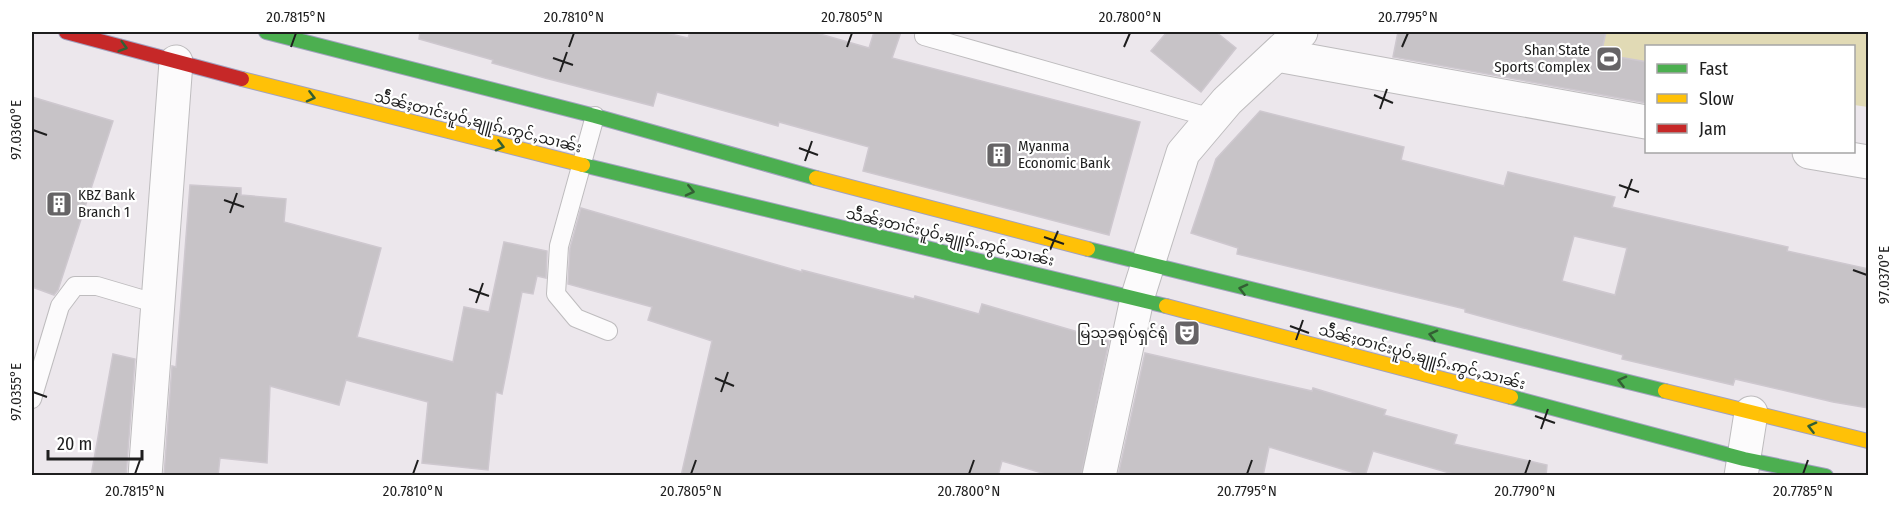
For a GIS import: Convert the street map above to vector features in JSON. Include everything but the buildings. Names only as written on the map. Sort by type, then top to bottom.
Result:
[{"type":"highway","name":"သဵႅၼ်ႈတၢင်းပူဝ်ႇၶျူၵ်ႉဢွင်ႇသၢၼ်း","points":[[66,32],[581,165],[1137,299],[1743,467],[1826,476]]},
{"type":"highway","name":"သဵႅၼ်ႈတၢင်းပူဝ်ႇၶျူၵ်ႉဢွင်ႇသၢၼ်း","points":[[266,32],[595,116],[1148,266],[1869,441]]},
{"type":"street","points":[[1099,476],[1137,299],[1183,153],[1227,100],[1301,32]]},
{"type":"street","points":[[1277,55],[1645,122]]},
{"type":"street","points":[[145,476],[176,62]]},
{"type":"street","points":[[1815,153],[1869,162]]},
{"type":"street","points":[[1743,467],[1751,412]]},
{"type":"lane","points":[[924,36],[1212,118]]},
{"type":"lane","points":[[595,116],[559,246],[555,294],[576,318],[608,331]]},
{"type":"lane","points":[[32,399],[60,306],[75,286],[97,286],[158,304]]},
{"type":"shaded area","name":"Shan State Sports Complex","points":[[1868,32],[1868,107],[1855,105],[1855,45],[1645,45],[1645,71],[1416,33]]},
{"type":"traffic: fast","points":[[266,32],[595,116],[816,178]]},
{"type":"traffic: fast","points":[[583,165],[1166,306]]},
{"type":"traffic: fast","points":[[1088,249],[1665,391]]},
{"type":"traffic: fast","points":[[1511,397],[1744,459],[1826,476]]},
{"type":"traffic: slow","points":[[242,79],[583,165]]},
{"type":"traffic: slow","points":[[816,178],[1088,249]]},
{"type":"traffic: slow","points":[[1166,306],[1511,397]]},
{"type":"traffic: slow","points":[[1665,391],[1868,441]]},
{"type":"traffic: jam","points":[[66,32],[242,79]]},
{"type":"place","name":"Shan State Sports Complex","points":[[1609,59]]},
{"type":"place","name":"Myanma Economic Bank","points":[[999,155]]},
{"type":"place","name":"KBZ Bank Branch 1","points":[[59,204]]},
{"type":"place","name":"မြသုခရုပ်ရှင်ရုံ","points":[[1187,333]]}]
